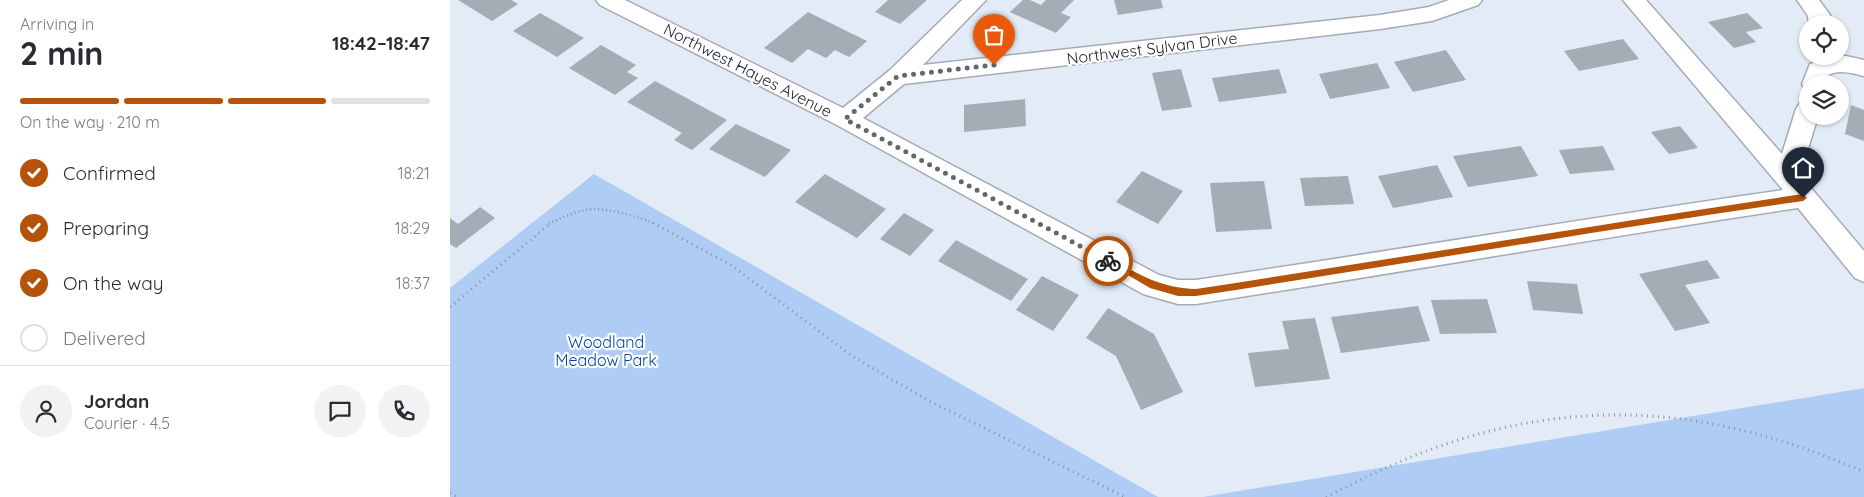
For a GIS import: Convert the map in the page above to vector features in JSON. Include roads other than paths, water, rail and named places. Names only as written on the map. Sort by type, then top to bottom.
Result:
[{"type":"street","name":"Northwest Hayes Avenue","points":[[607,0],[845,119],[1153,286],[1178,292],[1196,292],[1440,255],[1795,188]]},
{"type":"street","points":[[845,119],[898,76],[975,0]]},
{"type":"street","name":"Northwest Sylvan Drive","points":[[898,76],[1380,22],[1432,14],[1471,0]]},
{"type":"street","points":[[1634,0],[1754,137],[1864,270]]},
{"type":"street","points":[[1808,0],[1819,15]]},
{"type":"street","points":[[1849,64],[1864,68]]},
{"type":"street","points":[[1795,188],[1805,125]]},
{"type":"park label","name":"Woodland Meadow Park","points":[[606,351]]}]
